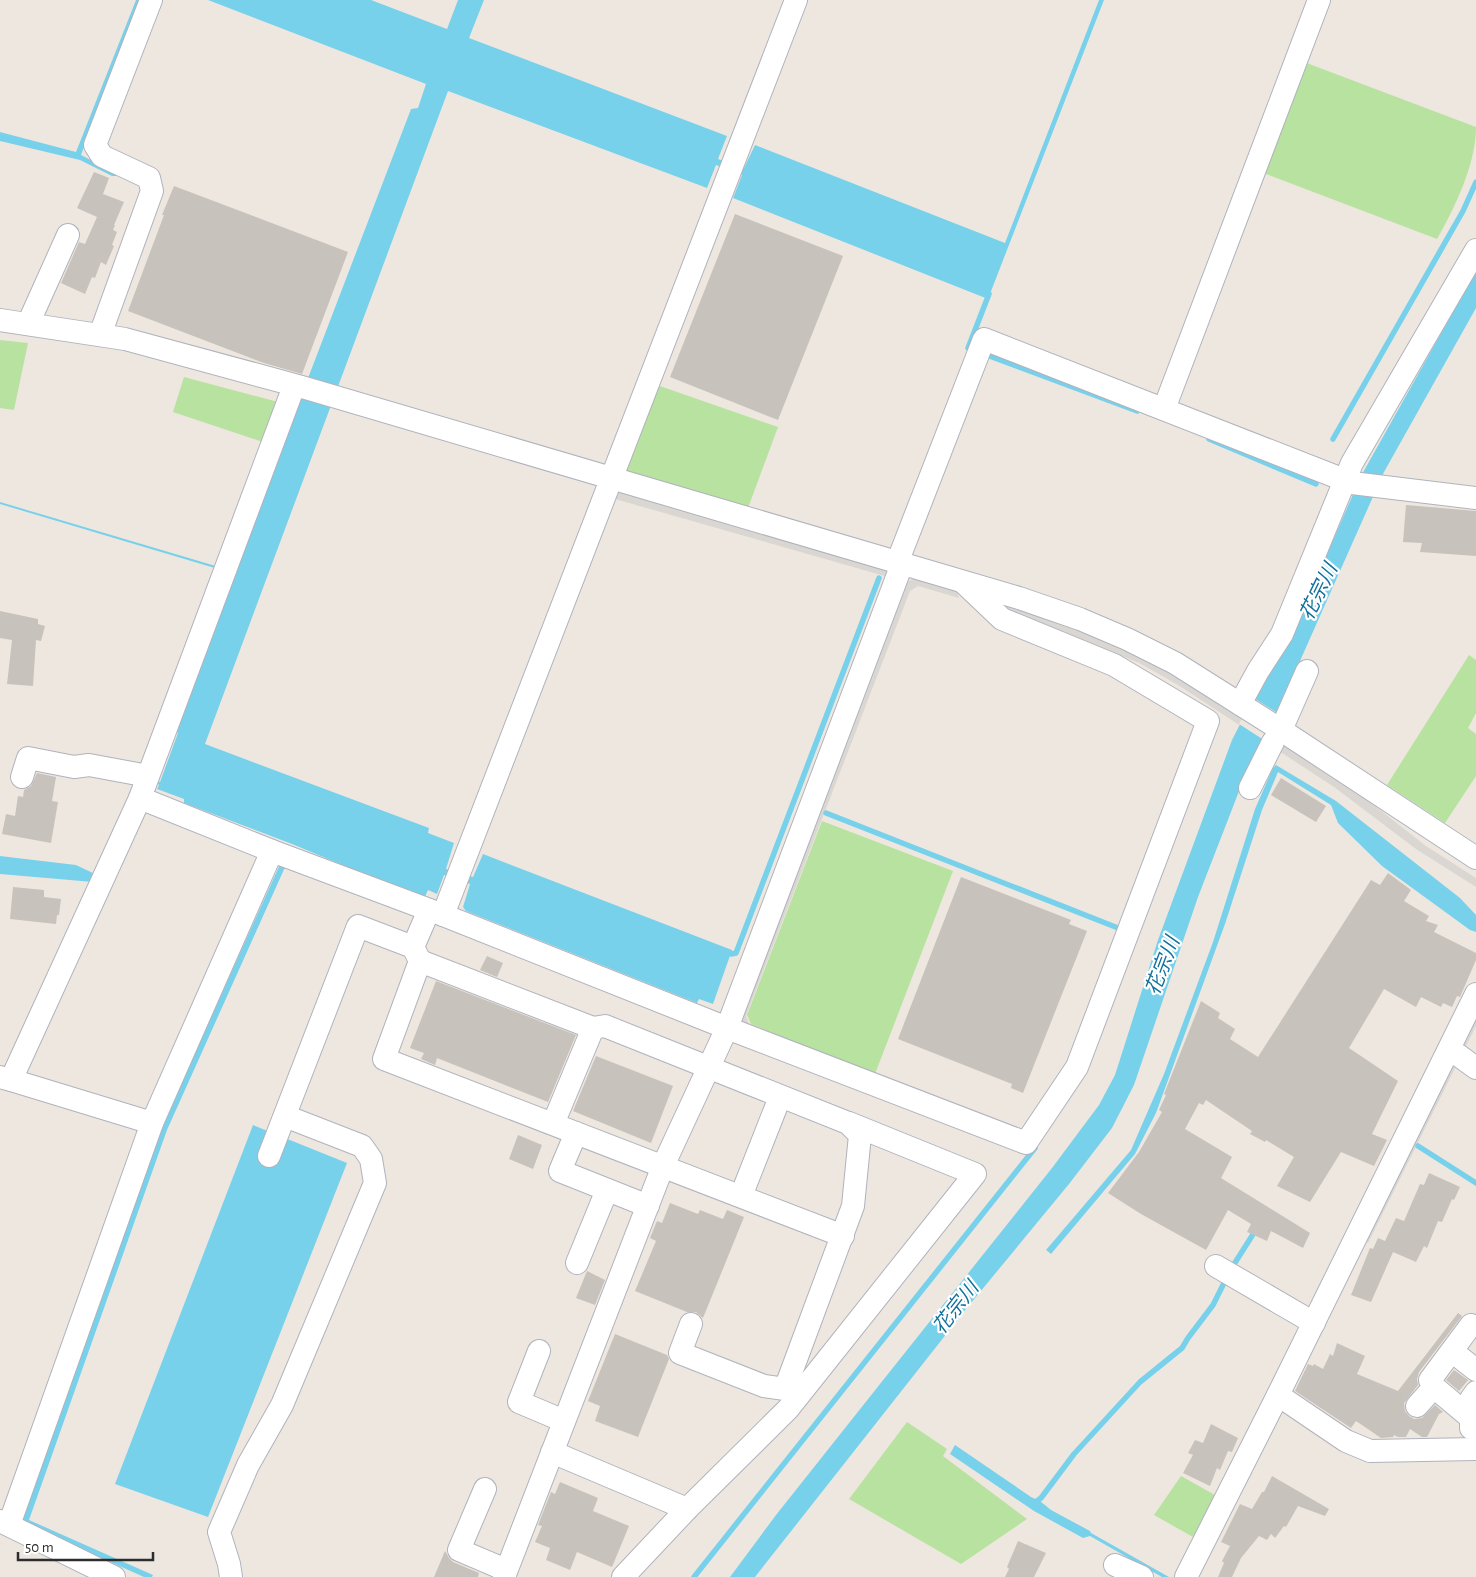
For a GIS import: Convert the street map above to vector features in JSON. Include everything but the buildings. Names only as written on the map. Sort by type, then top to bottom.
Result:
[{"type":"street","points":[[100,335],[152,191],[149,178],[102,156],[96,146],[151,0]]},
{"type":"street","points":[[796,0],[611,479],[436,912],[417,954],[384,1058],[843,1236]]},
{"type":"street","points":[[1164,409],[1319,0]]},
{"type":"street","points":[[28,324],[68,235]]},
{"type":"street","points":[[1242,706],[1258,671],[1282,634],[1349,481],[1352,462],[1476,250]]},
{"type":"street","points":[[0,320],[125,340],[298,386],[1020,598],[1080,619],[1127,639],[1175,664],[1242,706],[1277,733],[1476,858]]},
{"type":"street","points":[[485,1489],[459,1550],[505,1574],[663,1166],[727,1028],[984,339],[1349,481],[1382,487],[1476,498]]},
{"type":"street","points":[[152,1123],[5,1079],[140,798],[298,386]]},
{"type":"street","points":[[140,798],[1026,1143],[1077,1067],[1208,721],[1114,665],[1002,619],[963,582]]},
{"type":"street","points":[[1250,788],[1307,671]]},
{"type":"street","points":[[22,777],[28,758],[74,767],[89,765],[148,776]]},
{"type":"street","points":[[114,1577],[4,1523],[152,1123],[272,851]]},
{"type":"street","points":[[269,1156],[358,926],[417,954],[593,1028],[605,1026],[975,1174],[788,1409],[623,1577]]},
{"type":"street","points":[[1186,1577],[1476,994]]},
{"type":"street","points":[[553,1124],[593,1028]]},
{"type":"street","points":[[741,1196],[780,1096]]},
{"type":"street","points":[[231,1577],[219,1532],[248,1465],[282,1404],[375,1184],[371,1159],[362,1146],[284,1116]]},
{"type":"street","points":[[691,1324],[680,1353],[764,1386],[785,1389],[853,1206],[860,1135],[848,1123]]},
{"type":"street","points":[[576,1133],[560,1171],[648,1206]]},
{"type":"street","points":[[577,1263],[607,1190]]},
{"type":"street","points":[[1216,1266],[1314,1323]]},
{"type":"street","points":[[1430,1380],[1453,1352],[1471,1325]]},
{"type":"street","points":[[539,1351],[519,1402],[564,1421]]},
{"type":"street","points":[[1453,1352],[1476,1370]]},
{"type":"street","points":[[1417,1406],[1434,1387],[1471,1418]]},
{"type":"street","points":[[1278,1395],[1346,1441],[1370,1451],[1474,1449],[1471,1399],[1476,1392]]},
{"type":"street","points":[[552,1452],[688,1509]]},
{"type":"street","points":[[1115,1565],[1142,1577]]},
{"type":"green space","points":[[1304,62],[1476,127],[1472,156],[1463,185],[1437,239],[1261,172]]},
{"type":"green space","points":[[0,340],[28,343],[14,410],[0,408]]},
{"type":"green space","points":[[184,377],[278,402],[263,442],[173,412]]},
{"type":"green space","points":[[657,385],[778,427],[748,508],[625,470]]},
{"type":"green space","points":[[1469,655],[1476,660],[1476,713],[1468,728],[1476,734],[1476,776],[1445,823],[1387,785]]},
{"type":"green space","points":[[822,821],[953,871],[875,1074],[751,1024],[747,1015]]},
{"type":"green space","points":[[907,1422],[947,1449],[943,1456],[1027,1519],[961,1564],[849,1499]]},
{"type":"green space","points":[[1181,1476],[1215,1495],[1193,1537],[1154,1515]]},
{"type":"shaded area","points":[[617,490],[884,569],[888,577],[615,499]]},
{"type":"shaded area","points":[[916,578],[957,591],[959,598],[918,586],[910,591],[746,1016],[750,1027],[742,1024],[739,1014],[908,581]]},
{"type":"shaded area","points":[[1011,604],[1110,643],[1150,662],[1204,692],[1361,795],[1426,846],[1476,878],[1476,887],[1416,849],[1334,787],[1178,685],[1139,663],[1050,626],[1005,611],[1008,605]]},
{"type":"shaded area","points":[[1476,1014],[1476,1026],[1368,1243],[1363,1241]]},
{"type":"water","points":[[136,0],[139,0],[81,155],[116,173],[116,176],[112,176],[80,160],[0,141],[0,132],[76,152]]},
{"type":"water","points":[[208,0],[371,0],[447,29],[458,0],[484,0],[469,38],[727,136],[718,159],[744,168],[755,145],[1005,243],[1099,0],[1104,0],[988,299],[733,198],[742,175],[716,165],[707,188],[448,91],[205,744],[429,828],[428,833],[454,843],[446,869],[473,877],[483,854],[732,950],[713,1004],[699,999],[697,1003],[466,911],[463,907],[470,884],[444,875],[437,894],[428,890],[424,899],[292,844],[184,803],[184,799],[157,789],[159,785],[155,780],[160,782],[178,733],[173,731],[411,109],[418,108],[426,84]]},
{"type":"water","name":"花宗川","points":[[1476,271],[1476,308],[1384,472],[1260,751],[1243,781],[1198,897],[1134,1085],[1112,1128],[1069,1184],[966,1309],[755,1577],[730,1577],[776,1515],[1052,1168],[1099,1105],[1115,1075],[1158,940],[1232,740],[1307,600],[1361,476]]},
{"type":"water","points":[[0,502],[219,567],[218,569],[0,504]]},
{"type":"water","points":[[1276,765],[1336,801],[1460,898],[1476,915],[1476,932],[1470,930],[1382,866],[1338,823],[1331,805],[1278,772],[1262,810],[1225,924],[1156,1113],[1135,1154],[1051,1254],[1046,1250],[1131,1150],[1164,1074],[1213,942],[1255,809]]},
{"type":"water","points":[[0,856],[76,865],[95,874],[93,882],[0,874]]},
{"type":"water","points":[[281,862],[286,865],[167,1130],[29,1520],[153,1575],[152,1577],[144,1577],[19,1521],[164,1122]]},
{"type":"water","points":[[253,1125],[347,1163],[208,1517],[115,1484]]},
{"type":"water","points":[[955,1445],[1051,1510],[1169,1577],[1162,1577],[1090,1536],[1083,1538],[1034,1511],[950,1454]]},
{"type":"pier","points":[[1252,697],[1279,714],[1267,742],[1239,724]]},
{"type":"waterway","points":[[1333,439],[1463,211],[1476,182]]},
{"type":"waterway","points":[[976,350],[968,348],[989,294]]},
{"type":"waterway","points":[[984,354],[1137,411]]},
{"type":"waterway","points":[[1209,439],[1316,484]]},
{"type":"waterway","points":[[731,954],[736,953],[879,578]]},
{"type":"waterway","points":[[826,813],[1118,928],[1124,928]]},
{"type":"waterway","points":[[1418,1146],[1476,1183]]},
{"type":"waterway","points":[[694,1577],[1035,1148]]},
{"type":"waterway","points":[[1231,1269],[1257,1228]]},
{"type":"waterway","points":[[1033,1504],[1041,1498],[1074,1454],[1140,1382],[1182,1348],[1213,1305],[1227,1277]]}]
